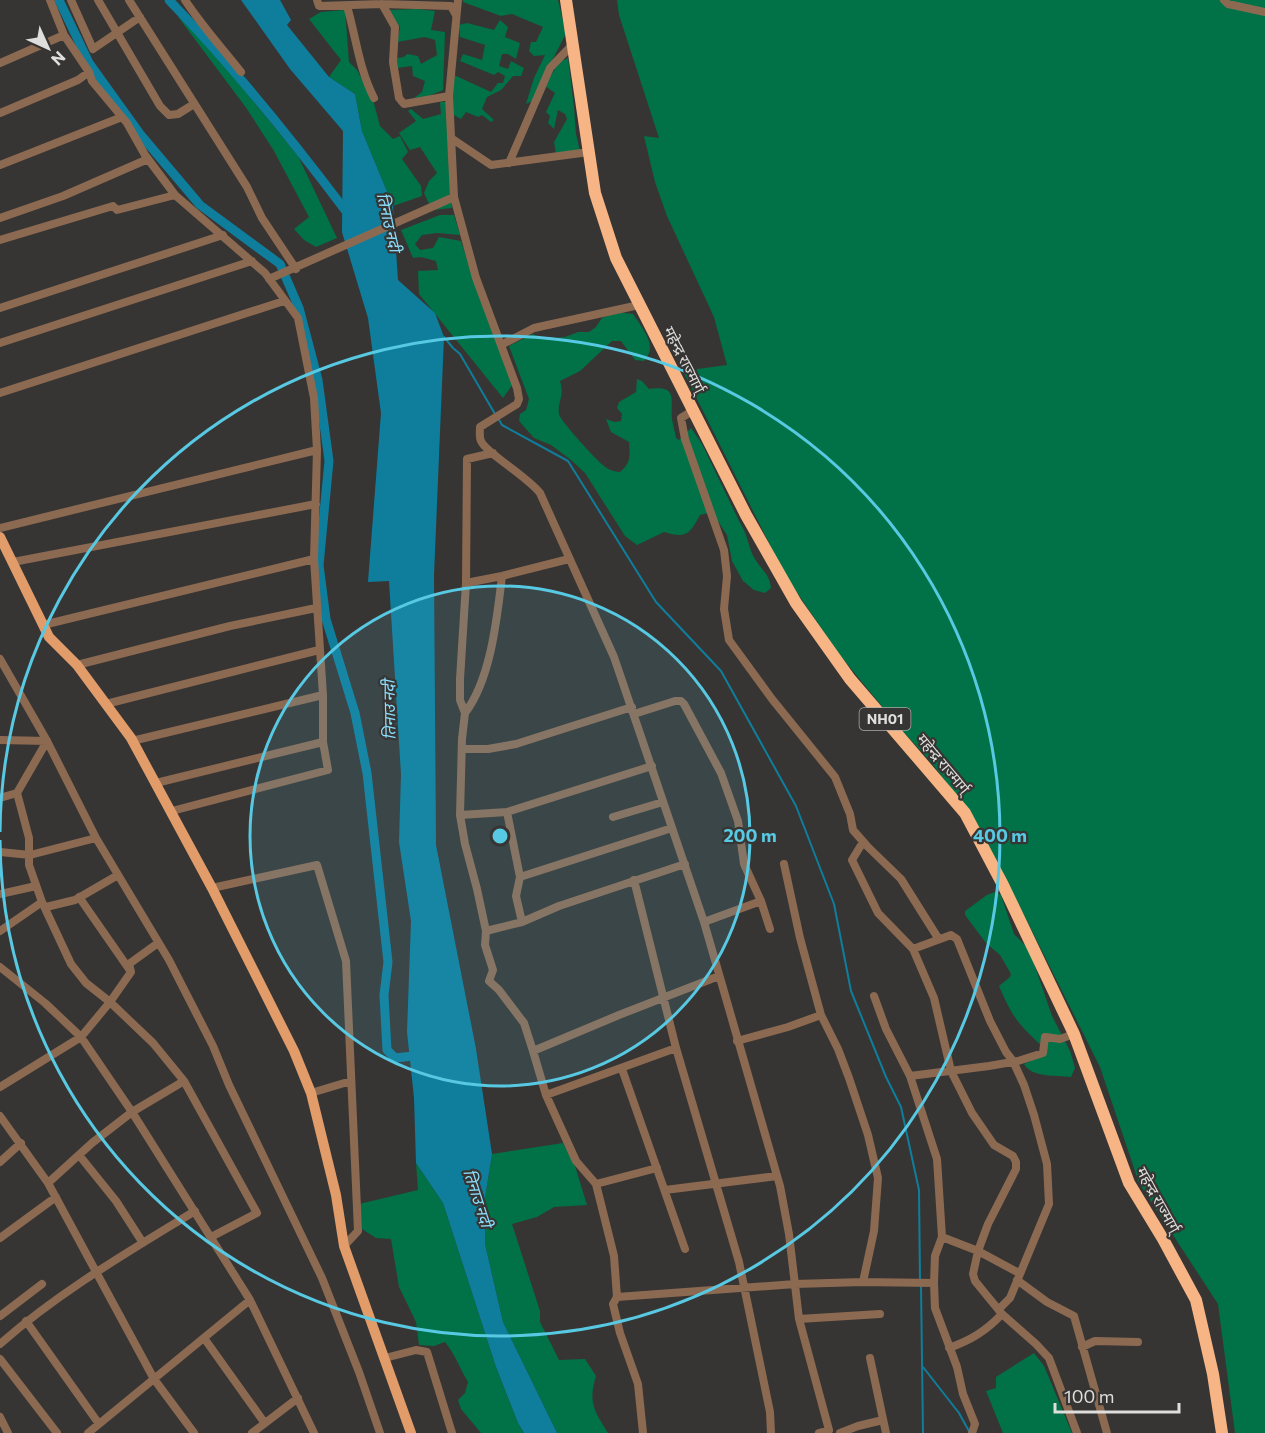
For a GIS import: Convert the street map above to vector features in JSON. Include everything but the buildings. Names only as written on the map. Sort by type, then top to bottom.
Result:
[{"type":"highway","name":"महेन्द्र राज्मार्ग्","points":[[566,0],[595,193],[616,258],[746,515],[795,603],[850,679],[965,813],[1003,885],[1074,1034],[1129,1183],[1196,1300],[1213,1374],[1222,1433]]},
{"type":"main road","points":[[0,537],[49,637],[77,665],[132,741],[212,888],[294,1051],[311,1093],[336,1195],[344,1245],[411,1433]]},
{"type":"street","points":[[50,0],[64,35],[89,72],[92,81],[122,117],[148,159],[175,195],[252,261],[269,279],[298,318],[314,398],[316,450],[314,559],[323,695],[323,742],[328,770],[171,811]]},
{"type":"street","points":[[71,0],[93,50],[140,17]]},
{"type":"street","points":[[98,0],[160,106],[168,115],[178,114],[194,104]]},
{"type":"street","points":[[129,0],[247,187],[262,218],[296,269]]},
{"type":"street","points":[[185,0],[200,24],[241,72]]},
{"type":"street","points":[[317,0],[319,6],[382,4],[451,6],[456,15]]},
{"type":"street","points":[[458,0],[449,96],[454,197],[476,278],[518,388],[519,399],[517,404],[480,427],[482,443],[530,480],[540,493],[614,657],[652,766],[704,922],[777,1176],[789,1234],[799,1319],[830,1431],[819,1433]]},
{"type":"street","points":[[1224,0],[1228,4],[1265,12]]},
{"type":"street","points":[[382,4],[395,27],[393,62],[399,98],[404,104],[449,96]]},
{"type":"street","points":[[347,6],[361,70],[374,98]]},
{"type":"street","points":[[0,63],[64,35]]},
{"type":"street","points":[[509,163],[550,68],[573,44]]},
{"type":"street","points":[[0,113],[78,80],[89,72]]},
{"type":"street","points":[[0,165],[122,117]]},
{"type":"street","points":[[451,138],[491,165],[589,152]]},
{"type":"street","points":[[0,218],[63,196],[148,159]]},
{"type":"street","points":[[0,240],[113,206],[117,210],[175,195]]},
{"type":"street","points":[[269,279],[454,197]]},
{"type":"street","points":[[0,308],[223,235]]},
{"type":"street","points":[[0,343],[252,261]]},
{"type":"street","points":[[0,393],[284,301]]},
{"type":"street","points":[[501,345],[534,328],[639,305]]},
{"type":"street","points":[[694,410],[681,418],[685,439],[724,550],[727,576],[724,609],[729,640],[772,699],[835,777],[850,814],[853,830],[901,879],[938,938]]},
{"type":"street","points":[[0,528],[316,450]]},
{"type":"street","points":[[493,453],[467,459],[466,583],[460,679],[460,700],[465,713],[460,815],[486,931],[485,945],[493,970],[489,981],[500,990],[524,1023],[546,1095],[576,1161],[596,1184],[614,1256],[617,1296],[613,1304],[620,1333],[638,1384],[643,1433]]},
{"type":"street","points":[[13,562],[316,504]]},
{"type":"street","points":[[43,625],[314,559]]},
{"type":"street","points":[[466,583],[569,559]]},
{"type":"street","points":[[465,713],[473,704],[486,668],[502,576]]},
{"type":"street","points":[[77,665],[230,626],[316,608]]},
{"type":"street","points":[[106,704],[319,650]]},
{"type":"street","points":[[0,660],[47,741],[96,838],[158,942],[213,1046],[229,1085],[322,1278],[380,1433]]},
{"type":"street","points":[[132,741],[323,695]]},
{"type":"street","points":[[462,749],[488,750],[516,744],[633,711],[681,701],[722,773],[738,821],[744,864],[761,901],[770,929]]},
{"type":"street","points":[[0,740],[47,741]]},
{"type":"street","points":[[47,741],[17,794],[29,838],[29,865],[44,905],[71,964],[86,983],[153,1042],[184,1081],[256,1213],[211,1236]]},
{"type":"street","points":[[156,783],[323,742]]},
{"type":"street","points":[[460,815],[507,812],[652,766]]},
{"type":"street","points":[[0,798],[17,794]]},
{"type":"street","points":[[613,817],[663,802]]},
{"type":"street","points":[[507,812],[520,877],[516,896],[522,921]]},
{"type":"street","points":[[520,877],[672,828]]},
{"type":"street","points":[[0,852],[30,855],[96,838]]},
{"type":"street","points":[[863,842],[852,860],[878,913],[913,949],[934,998],[951,1071],[972,1113],[994,1145],[1013,1156],[1016,1162],[1016,1169],[988,1224],[978,1251],[975,1281],[1000,1312],[1049,1358],[1077,1433]]},
{"type":"street","points":[[486,931],[522,921],[559,906],[685,864]]},
{"type":"street","points":[[784,864],[800,938],[821,1015],[849,1078],[868,1135],[878,1178],[874,1231],[863,1282]]},
{"type":"street","points":[[212,888],[318,865],[346,961],[358,1231],[344,1245]]},
{"type":"street","points":[[0,931],[44,905],[68,903],[118,875]]},
{"type":"street","points":[[634,881],[676,1048],[745,1289],[770,1412],[771,1433]]},
{"type":"street","points":[[0,894],[36,886]]},
{"type":"street","points":[[79,897],[131,972]]},
{"type":"street","points":[[704,922],[761,901]]},
{"type":"street","points":[[913,949],[951,935],[957,939],[990,1021],[1013,1061],[1034,1115],[1047,1164],[1049,1204],[1010,1298],[988,1329],[970,1341],[949,1348]]},
{"type":"street","points":[[0,1087],[81,1037],[131,972],[129,964],[158,942]]},
{"type":"street","points":[[0,967],[45,1003],[81,1037],[132,1112],[250,1300],[314,1433]]},
{"type":"street","points":[[533,1051],[719,976]]},
{"type":"street","points":[[874,996],[886,1029],[910,1076],[937,1159],[942,1237],[929,1283],[935,1308],[957,1367],[974,1429],[981,1433]]},
{"type":"street","points":[[737,1041],[821,1015]]},
{"type":"street","points":[[910,1076],[1013,1061],[1043,1053],[1045,1037],[1060,1039],[1074,1034]]},
{"type":"street","points":[[546,1095],[676,1048]]},
{"type":"street","points":[[622,1069],[685,1249]]},
{"type":"street","points":[[48,1183],[132,1112],[184,1081]]},
{"type":"street","points":[[311,1093],[351,1081]]},
{"type":"street","points":[[0,1116],[48,1183],[154,1379],[194,1433]]},
{"type":"street","points":[[0,1162],[21,1143]]},
{"type":"street","points":[[79,1155],[116,1201],[143,1243]]},
{"type":"street","points":[[596,1184],[657,1168]]},
{"type":"street","points":[[665,1190],[777,1176]]},
{"type":"street","points":[[0,1238],[56,1197]]},
{"type":"street","points":[[0,1344],[26,1321],[96,1272],[195,1211]]},
{"type":"street","points":[[942,1237],[978,1251],[1018,1277],[1047,1302],[1074,1316],[1107,1433]]},
{"type":"street","points":[[617,1296],[795,1284],[929,1283]]},
{"type":"street","points":[[0,1316],[42,1284]]},
{"type":"street","points":[[88,1433],[250,1300]]},
{"type":"street","points":[[799,1319],[880,1314]]},
{"type":"street","points":[[26,1321],[99,1424]]},
{"type":"street","points":[[204,1338],[264,1422]]},
{"type":"street","points":[[1082,1347],[1095,1341],[1138,1342]]},
{"type":"street","points":[[386,1358],[416,1350],[427,1352],[452,1433]]},
{"type":"street","points":[[870,1358],[886,1433]]},
{"type":"street","points":[[0,1359],[57,1433]]},
{"type":"street","points":[[252,1433],[298,1398]]},
{"type":"street","points":[[0,1417],[8,1433]]},
{"type":"street","points":[[840,1433],[883,1420]]},
{"type":"green space","points":[[463,0],[558,0],[566,33],[532,101],[526,104],[534,78],[545,55],[534,56],[529,51],[531,42],[536,42],[543,27],[512,14],[501,16],[463,2]]},
{"type":"green space","points":[[617,0],[1265,0],[1265,1433],[1235,1433],[1218,1304],[1139,1183],[1100,1067],[999,865],[970,813],[931,762],[839,654],[785,575],[683,371],[727,365],[714,317],[667,216],[655,182],[644,136],[659,138],[619,15]]},
{"type":"green space","points":[[345,10],[349,62],[357,70],[373,100],[380,126],[393,139],[400,136],[408,152],[402,159],[421,186],[422,196],[393,206],[362,131],[355,94],[329,77],[341,60],[309,19],[321,12]]},
{"type":"green space","points":[[389,10],[435,11],[431,30],[445,32],[443,90],[424,98],[414,98],[422,92],[425,81],[413,76],[412,66],[397,68],[397,58],[407,54],[418,56],[421,64],[437,55],[435,40],[425,37],[397,42],[400,27]]},
{"type":"green space","points":[[178,13],[198,33],[298,156],[337,238],[316,247],[304,240],[294,229],[309,217],[274,151],[247,109],[179,18]]},
{"type":"green space","points":[[500,20],[508,27],[505,37],[520,43],[516,59],[508,54],[502,54],[499,66],[508,69],[511,61],[524,68],[521,76],[513,76],[501,90],[487,97],[482,109],[494,120],[491,122],[482,115],[478,117],[466,112],[461,119],[452,114],[454,75],[491,92],[498,83],[503,83],[505,76],[498,72],[494,75],[460,61],[463,54],[482,60],[485,45],[460,37],[459,25],[467,23],[494,30]]},
{"type":"green space","points":[[568,58],[580,151],[556,154],[554,142],[567,119],[565,114],[558,110],[554,129],[548,123],[550,116],[546,112],[555,93],[545,86],[559,62]]},
{"type":"green space","points":[[440,102],[446,102],[452,208],[432,210],[424,193],[429,181],[437,173],[420,147],[410,150],[399,133],[416,121],[408,111],[411,109],[423,119],[441,114]]},
{"type":"green space","points":[[440,215],[454,215],[460,235],[437,233],[422,235],[415,244],[420,250],[433,248],[439,237],[461,241],[480,299],[513,384],[503,398],[419,294],[418,271],[438,270],[436,261],[421,257],[413,258],[401,230]]},
{"type":"green space","points":[[617,312],[633,314],[648,337],[650,349],[648,355],[644,361],[635,360],[621,341],[612,341],[580,371],[560,381],[562,391],[559,414],[578,440],[599,462],[609,469],[620,472],[629,459],[629,442],[611,432],[606,419],[614,422],[621,421],[622,414],[617,408],[619,402],[636,392],[637,379],[649,389],[659,388],[669,392],[676,438],[679,440],[691,428],[702,444],[745,532],[753,555],[769,579],[771,588],[765,593],[754,590],[743,581],[732,561],[727,535],[712,512],[700,515],[690,531],[682,535],[664,532],[637,545],[625,536],[585,473],[551,445],[534,438],[519,421],[520,414],[526,410],[529,399],[509,346],[533,334],[539,338],[555,338],[578,332],[589,332],[602,318]]},
{"type":"green space","points":[[995,892],[1001,895],[1014,934],[1029,949],[1052,1016],[1070,1051],[1075,1068],[1071,1077],[1038,1074],[1024,1064],[1040,1056],[1041,1045],[1016,1018],[999,986],[1011,974],[1000,955],[986,943],[965,915],[965,911]]},
{"type":"green space","points":[[563,1143],[575,1166],[587,1205],[554,1207],[537,1217],[512,1224],[540,1311],[540,1322],[559,1360],[585,1359],[596,1376],[593,1393],[594,1406],[608,1433],[557,1433],[503,1322],[485,1244],[485,1198],[492,1154]]},
{"type":"green space","points":[[416,1163],[443,1203],[496,1367],[524,1433],[481,1433],[461,1409],[458,1400],[465,1393],[468,1382],[445,1342],[434,1346],[419,1345],[416,1322],[399,1287],[391,1239],[376,1238],[362,1229],[359,1204],[418,1190]]},
{"type":"green space","points":[[1034,1353],[1044,1366],[1072,1433],[1003,1433],[986,1391],[996,1388],[996,1377]]},
{"type":"water","name":"तिनाउ नदी","points":[[241,0],[280,0],[291,20],[287,25],[329,77],[355,94],[362,131],[393,206],[398,280],[435,313],[444,337],[434,575],[436,845],[476,1049],[492,1154],[485,1198],[485,1244],[503,1322],[557,1433],[524,1433],[518,1423],[496,1367],[443,1203],[416,1163],[414,1098],[407,1032],[411,921],[399,842],[401,774],[389,581],[368,582],[381,413],[368,318],[342,232],[343,131],[290,69]]},
{"type":"waterway","points":[[59,0],[89,63],[140,134],[200,205],[280,264],[299,308],[318,380],[329,461],[319,565],[326,619],[355,713],[367,773],[388,962],[384,995],[387,1050],[395,1058],[413,1056]]},
{"type":"waterway","points":[[169,0],[238,76],[345,210],[350,212]]},
{"type":"waterway","points":[[444,337],[460,354],[495,414]]},
{"type":"waterway","points":[[498,418],[502,425],[568,461],[656,602],[721,671],[796,806],[834,904],[851,991],[886,1077],[901,1107],[919,1190],[920,1280]]},
{"type":"waterway","points":[[921,1286],[923,1433]]},
{"type":"waterway","points":[[923,1367],[959,1413],[970,1433]]}]
